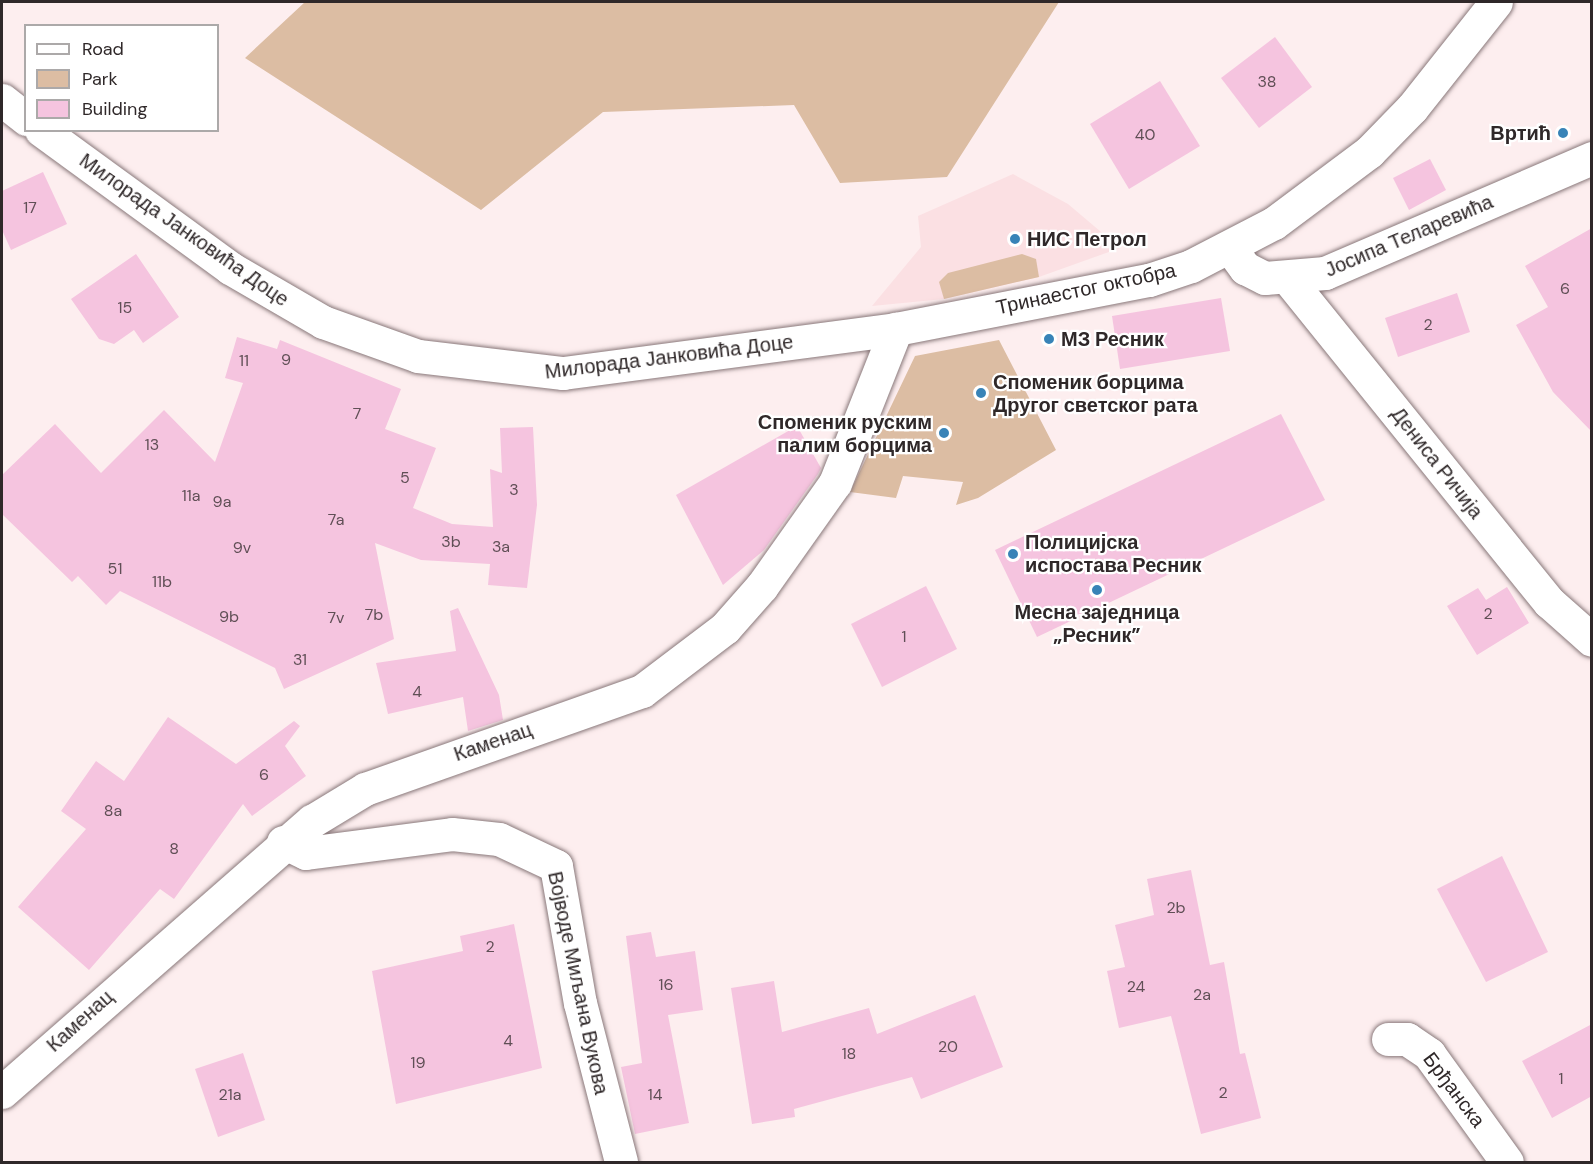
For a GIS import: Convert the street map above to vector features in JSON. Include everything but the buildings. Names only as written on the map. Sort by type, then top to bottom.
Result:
[{"type":"street","name":"Тринаестог октобра","points":[[896,329],[1149,280],[1231,249],[1369,152],[1412,108],[1496,2]]},
{"type":"street","points":[[2,100],[24,117]]},
{"type":"street","name":"Милорада Јанковића Доце","points":[[44,132],[277,298],[372,342],[417,356],[563,373],[896,329]]},
{"type":"street","name":"Јосипа Теларевића","points":[[1231,249],[1245,268],[1265,278],[1289,280],[1325,273],[1592,158]]},
{"type":"street","name":"Дениса Ричија","points":[[1289,280],[1549,602],[1592,640]]},
{"type":"street","name":"Каменац","points":[[2,1092],[283,842],[365,789],[642,691],[689,659],[762,586],[819,511],[896,329]]},
{"type":"street","name":"Војводе Миљана Вукова","points":[[283,842],[306,853],[452,834],[499,839],[556,866],[580,1003],[621,1162]]},
{"type":"street","name":"Брђанска","points":[[1388,1039],[1407,1039],[1429,1054],[1507,1162]]},
{"type":"shaded area","name":"НИС Петрол","points":[[1013,174],[1068,204],[1120,248],[1039,277],[944,299],[872,306],[921,247],[918,216]]},
{"type":"green space","points":[[305,2],[1059,2],[947,177],[840,183],[794,105],[603,112],[481,210],[245,58]]},
{"type":"green space","points":[[1022,254],[1036,259],[1039,277],[944,299],[939,282],[948,273]]},
{"type":"green space","points":[[999,340],[1056,450],[978,498],[956,505],[963,482],[903,476],[896,498],[850,492],[915,356]]},
{"type":"place","name":"Вртић","points":[[1563,133]]},
{"type":"place","name":"НИС Петрол","points":[[1015,239]]},
{"type":"place","name":"МЗ Ресник","points":[[1049,339]]},
{"type":"place","name":"Споменик борцима Другог светског рата","points":[[981,393]]},
{"type":"place","name":"Споменик руским палим борцима","points":[[944,433]]},
{"type":"place","name":"Полицијска испостава Ресник","points":[[1013,554]]},
{"type":"place","name":"Месна заједница „Ресник”","points":[[1097,590]]}]
